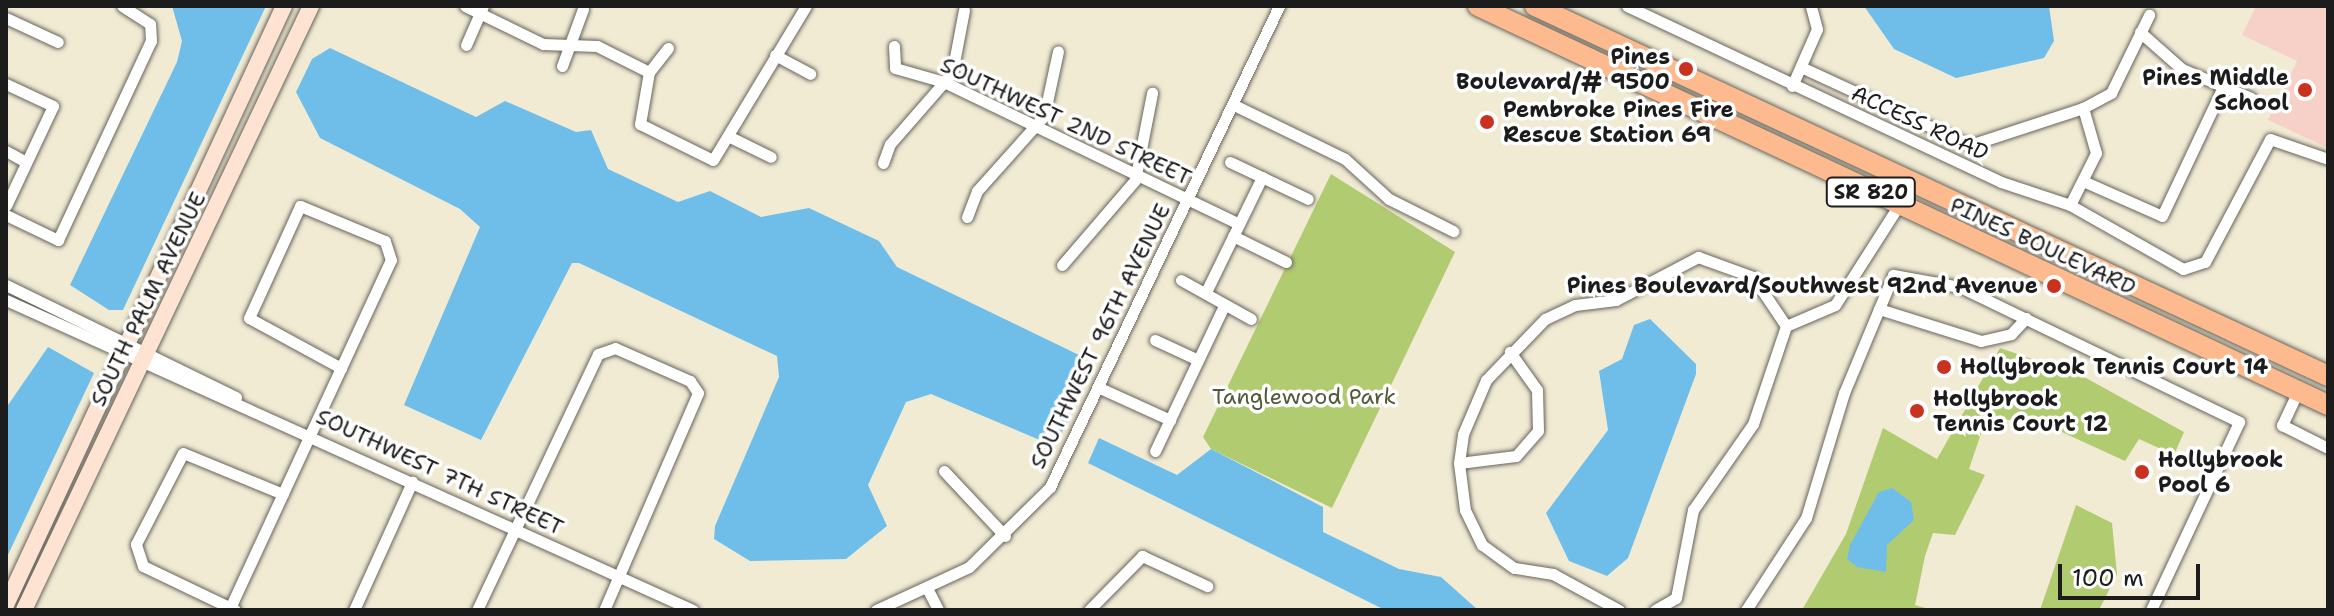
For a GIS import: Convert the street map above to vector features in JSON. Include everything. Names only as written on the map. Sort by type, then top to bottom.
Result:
[{"type":"highway","name":"PINES BOULEVARD","points":[[1478,6],[2328,405]]},
{"type":"highway","name":"PINES BOULEVARD","points":[[1535,6],[2328,376]]},
{"type":"highway","points":[[1899,205],[1911,196],[1962,207]]},
{"type":"highway","points":[[2080,289],[2109,291],[2214,342],[2245,338]]},
{"type":"main road","name":"SOUTH PALM AVENUE","points":[[6,605],[284,6]]},
{"type":"main road","name":"SOUTH PALM AVENUE","points":[[24,610],[311,6]]},
{"type":"street","points":[[6,215],[58,240],[151,41],[150,24],[122,6]]},
{"type":"street","points":[[465,6],[481,10],[543,44],[597,46],[649,72]]},
{"type":"street","points":[[668,48],[649,72],[640,124],[708,162],[721,155],[732,138],[775,55],[806,6]]},
{"type":"street","name":"SOUTHWEST 96TH AVENUE","points":[[876,610],[928,590],[1005,536],[1050,487],[1102,389],[1279,6]]},
{"type":"street","name":"ACCESS ROAD","points":[[1627,6],[2001,182],[2070,205],[2135,247],[2183,269],[2197,267],[2270,139],[2328,159]]},
{"type":"street","points":[[1792,86],[1817,29],[1811,6]]},
{"type":"street","points":[[562,66],[583,9]]},
{"type":"street","points":[[466,45],[481,10]]},
{"type":"street","points":[[883,163],[890,144],[944,82],[964,10]]},
{"type":"street","points":[[1801,67],[1970,145],[2083,108],[2111,93],[2149,15]]},
{"type":"street","points":[[1548,39],[1558,17]]},
{"type":"street","points":[[6,18],[58,42]]},
{"type":"street","points":[[2140,32],[2182,69],[2251,98]]},
{"type":"street","name":"SOUTHWEST 2ND STREET","points":[[894,46],[895,68],[944,82],[1135,180],[1239,224]]},
{"type":"street","points":[[967,217],[977,191],[1036,128],[1058,51]]},
{"type":"street","points":[[775,55],[810,74]]},
{"type":"street","points":[[6,84],[53,106],[6,206]]},
{"type":"street","points":[[2083,181],[2162,216],[2223,87]]},
{"type":"street","points":[[1062,265],[1135,180],[1152,93]]},
{"type":"street","points":[[1234,105],[1345,159],[1389,199],[1453,231]]},
{"type":"street","points":[[2070,205],[2096,153],[2083,108]]},
{"type":"street","points":[[732,138],[771,157]]},
{"type":"street","points":[[6,151],[26,162]]},
{"type":"street","points":[[1230,162],[1308,199]]},
{"type":"street","points":[[1206,292],[1262,177]]},
{"type":"street","points":[[1655,610],[1676,598],[1693,510],[1753,424],[1786,326],[1835,305],[1899,205]]},
{"type":"street","points":[[283,494],[183,453],[135,556],[233,609],[341,368],[391,250],[300,206],[249,318],[341,368]]},
{"type":"street","points":[[1233,236],[1286,262]]},
{"type":"street","points":[[1619,610],[1553,574],[1514,568],[1482,545],[1465,510],[1459,463],[1463,434],[1486,380],[1510,352],[1557,313],[1616,300],[1698,257],[1753,277],[1786,326]]},
{"type":"street","points":[[1746,610],[1806,518],[1893,275],[1960,287],[2239,422],[2151,610]]},
{"type":"street","points":[[1181,280],[1251,319]]},
{"type":"street","name":"SOUTHWEST 7TH STREET","points":[[6,285],[127,348],[619,577]]},
{"type":"street","name":"SOUTHWEST 7TH STREET","points":[[6,300],[127,348]]},
{"type":"street","points":[[39,315],[44,303]]},
{"type":"street","points":[[1155,451],[1224,306]]},
{"type":"street","points":[[1879,309],[1981,341],[2011,334],[2026,318]]},
{"type":"street","points":[[1155,340],[1198,360]]},
{"type":"street","points":[[477,610],[598,354],[608,348],[690,381],[698,393],[604,610]]},
{"type":"street","points":[[1459,463],[1516,456],[1538,431],[1537,390],[1510,352]]},
{"type":"street","points":[[1102,389],[1170,420]]},
{"type":"street","points":[[2298,391],[2282,425],[2328,448]]},
{"type":"street","points":[[944,471],[1005,536]]},
{"type":"street","points":[[354,610],[412,482]]},
{"type":"street","points":[[1089,610],[1142,556],[1207,586]]},
{"type":"street","points":[[619,577],[693,610]]},
{"type":"street","points":[[928,590],[938,610]]},
{"type":"shaded area","name":"Pines Middle School","points":[[2256,6],[2328,6],[2328,148],[2268,120],[2297,61],[2242,35]]},
{"type":"green space","name":"Tanglewood Park","points":[[1331,174],[1455,252],[1332,508],[1211,449],[1203,437]]},
{"type":"green space","points":[[2000,348],[2086,378],[2184,432],[2174,455],[2139,439],[2125,461],[2053,428],[1987,416],[1969,469],[1985,475],[1955,535],[1933,533],[1925,556],[1915,605],[1932,610],[1802,610],[1846,534],[1883,428],[1937,459]]},
{"type":"green space","points":[[2076,505],[2112,523],[2117,574],[2099,610],[2040,610]]},
{"type":"water","points":[[172,6],[266,6],[123,310],[109,310],[70,285],[177,62],[182,41]]},
{"type":"water","points":[[1864,6],[2049,6],[2054,41],[2044,58],[1956,78],[1894,49]]},
{"type":"water","points":[[330,48],[476,117],[505,101],[576,132],[591,130],[608,169],[678,202],[710,191],[761,217],[809,208],[879,241],[897,267],[1081,356],[1084,376],[1067,423],[1054,446],[931,394],[906,402],[868,485],[887,526],[846,559],[750,561],[714,539],[715,526],[779,377],[777,356],[579,263],[572,263],[481,440],[404,405],[480,227],[460,209],[320,138],[296,92],[312,59]]},
{"type":"water","points":[[1650,319],[1696,364],[1696,374],[1628,558],[1607,576],[1569,561],[1546,513],[1608,430],[1599,371],[1622,359],[1634,325]]},
{"type":"water","points":[[48,347],[94,373],[6,559],[6,408]]},
{"type":"water","points":[[1099,438],[1177,475],[1211,449],[1323,507],[1323,532],[1399,569],[1441,577],[1478,610],[1385,610],[1088,463]]},
{"type":"water","points":[[1892,488],[1911,502],[1914,520],[1887,545],[1886,572],[1857,567],[1847,559],[1850,545],[1879,492]]},
{"type":"place","name":"Pines Boulevard/# 9500","points":[[1686,69]]},
{"type":"place","name":"Pines Middle School","points":[[2305,90]]},
{"type":"place","name":"Pembroke Pines Fire Rescue Station 69","points":[[1487,122]]},
{"type":"place","name":"Pines Boulevard/Southwest 92nd Avenue","points":[[2054,286]]},
{"type":"place","name":"Hollybrook Tennis Court 14","points":[[1944,367]]},
{"type":"place","name":"Hollybrook Tennis Court 12","points":[[1917,411]]},
{"type":"place","name":"Hollybrook Pool 6","points":[[2142,472]]}]
